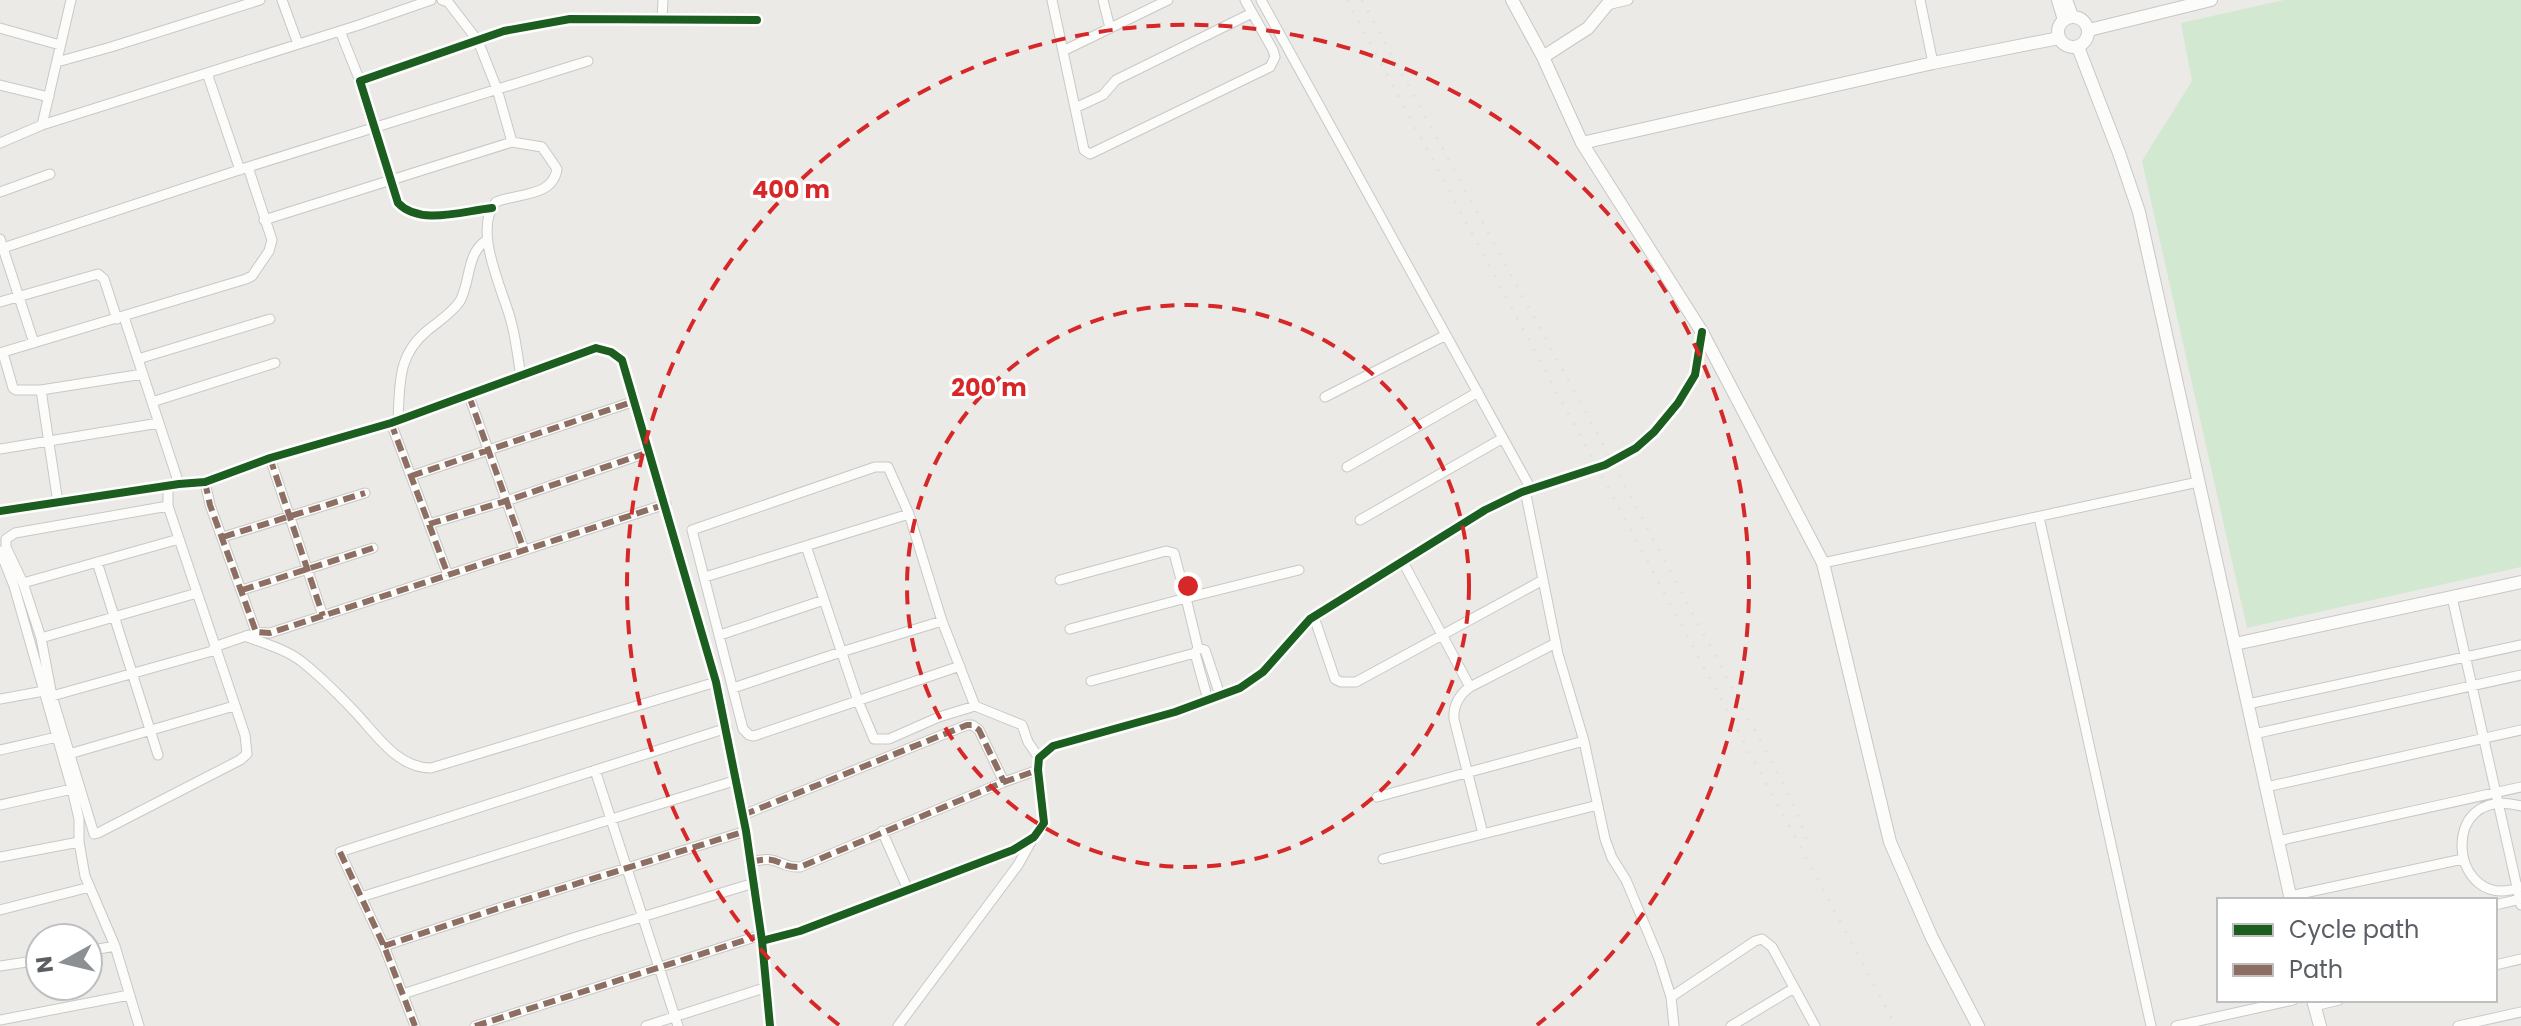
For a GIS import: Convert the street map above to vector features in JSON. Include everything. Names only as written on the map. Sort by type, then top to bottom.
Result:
[{"type":"main road","points":[[1512,0],[1543,57],[1582,143],[1702,332],[1823,563],[1890,842],[1932,938],[1978,1026]]},
{"type":"main road","points":[[2058,0],[2068,18]]},
{"type":"main road","points":[[2066,0],[2068,18],[2058,29],[2059,38],[2068,47],[2078,47],[2087,40],[2089,30],[2084,20],[2068,18]]},
{"type":"main road","points":[[1543,57],[1588,28],[1609,2]]},
{"type":"main road","points":[[2089,30],[2205,2]]},
{"type":"main road","points":[[1582,143],[1933,63],[2059,38]]},
{"type":"main road","points":[[2078,47],[2139,212],[2291,898]]},
{"type":"main road","points":[[2235,644],[2521,582]]},
{"type":"main road","points":[[2314,1003],[2320,1026]]},
{"type":"street","points":[[42,125],[71,0]]},
{"type":"street","points":[[57,62],[260,0]]},
{"type":"street","points":[[282,0],[298,44]]},
{"type":"street","points":[[0,143],[42,125],[431,0]]},
{"type":"street","points":[[442,0],[448,2],[478,41],[497,89],[512,142]]},
{"type":"street","points":[[662,19],[663,0]]},
{"type":"street","points":[[1052,0],[1084,150],[1090,154],[1270,67],[1275,57],[1273,50],[1245,0]]},
{"type":"street","points":[[1103,0],[1110,28]]},
{"type":"street","points":[[1063,51],[1168,0]]},
{"type":"street","points":[[1261,0],[1478,392],[1528,489],[1556,643],[1584,741],[1607,848],[1626,880],[1659,959],[1671,997],[1674,1026]]},
{"type":"street","points":[[1609,2],[1628,0]]},
{"type":"street","points":[[1920,0],[1933,63]]},
{"type":"street","points":[[1075,108],[1103,95],[1116,80],[1252,13]]},
{"type":"street","points":[[360,81],[504,31],[570,19],[757,20]]},
{"type":"street","points":[[0,28],[60,45]]},
{"type":"street","points":[[340,31],[360,81],[398,203],[406,212],[425,216],[492,208]]},
{"type":"street","points":[[34,343],[1,245],[588,61]]},
{"type":"street","points":[[143,374],[41,390],[16,390],[1,353],[252,276],[272,245],[207,73]]},
{"type":"street","points":[[0,85],[49,97]]},
{"type":"street","points":[[264,220],[512,142],[542,147],[557,169],[556,177],[543,190],[502,200],[492,208],[488,219],[487,240],[512,324],[521,377]]},
{"type":"street","points":[[0,192],[50,174]]},
{"type":"street","points":[[448,575],[411,476],[395,422],[400,378],[414,340],[460,301],[473,254],[487,240]]},
{"type":"street","points":[[0,302],[98,274],[104,279],[138,359],[179,484]]},
{"type":"street","points":[[138,359],[270,319]]},
{"type":"street","points":[[1039,758],[1053,746],[1175,712],[1240,688],[1263,672],[1314,617],[1485,510],[1528,489],[1605,465],[1636,448],[1678,403],[1695,375],[1702,332]]},
{"type":"street","points":[[1325,397],[1446,335]]},
{"type":"street","points":[[0,511],[205,482],[270,458],[395,422],[596,348],[611,352],[622,360],[635,401],[727,728],[762,938],[770,1026]]},
{"type":"street","points":[[152,402],[275,363]]},
{"type":"street","points":[[41,390],[58,503]]},
{"type":"street","points":[[1347,467],[1478,392]]},
{"type":"street","points":[[469,396],[524,550]]},
{"type":"street","points":[[411,476],[635,401]]},
{"type":"street","points":[[0,449],[159,423]]},
{"type":"street","points":[[1360,520],[1503,438]]},
{"type":"street","points":[[429,524],[649,452]]},
{"type":"street","points":[[270,458],[323,616]]},
{"type":"street","points":[[898,1026],[1018,865],[1044,823],[1039,758],[1028,742],[1022,725],[975,706],[960,666],[942,621],[909,514],[891,470],[885,466],[696,527],[692,534],[743,729],[749,735],[754,736],[960,666]]},
{"type":"street","points":[[205,482],[210,505],[256,632]]},
{"type":"street","points":[[1823,563],[2198,482]]},
{"type":"street","points":[[0,551],[69,754],[91,832],[98,833],[247,754],[245,735],[168,506],[168,487]]},
{"type":"street","points":[[223,537],[365,493]]},
{"type":"street","points":[[0,699],[48,693],[133,674],[215,649],[256,632],[270,633],[666,504]]},
{"type":"street","points":[[139,1026],[115,946],[90,887],[79,842],[79,819],[48,693],[41,638],[23,583],[6,547],[8,535],[168,506]]},
{"type":"street","points":[[705,577],[909,514]]},
{"type":"street","points":[[2039,517],[2151,1026]]},
{"type":"street","points":[[23,583],[179,539]]},
{"type":"street","points":[[806,546],[858,701],[874,739],[881,740],[975,706]]},
{"type":"street","points":[[242,590],[373,548]]},
{"type":"street","points":[[1060,580],[1172,551],[1186,598],[1208,700]]},
{"type":"street","points":[[97,562],[158,755]]},
{"type":"street","points":[[1403,562],[1470,687]]},
{"type":"street","points":[[1070,629],[1299,570]]},
{"type":"street","points":[[1314,617],[1335,679],[1356,682],[1543,580]]},
{"type":"street","points":[[41,638],[197,593]]},
{"type":"street","points":[[2452,597],[2520,896]]},
{"type":"street","points":[[720,635],[824,600]]},
{"type":"street","points":[[733,688],[942,621]]},
{"type":"street","points":[[245,636],[302,661],[379,741],[417,768],[431,768],[716,682]]},
{"type":"street","points":[[1483,834],[1454,714],[1458,700],[1470,687],[1556,643]]},
{"type":"street","points":[[2248,704],[2521,645]]},
{"type":"street","points":[[1091,681],[1205,650],[1220,695]]},
{"type":"street","points":[[2254,734],[2521,675]]},
{"type":"street","points":[[69,754],[234,706]]},
{"type":"street","points":[[743,815],[967,725],[979,730],[1004,782]]},
{"type":"street","points":[[415,1026],[384,946],[340,852],[727,728]]},
{"type":"street","points":[[2266,787],[2521,730]]},
{"type":"street","points":[[0,750],[57,737]]},
{"type":"street","points":[[1377,797],[1584,741]]},
{"type":"street","points":[[595,770],[676,1021]]},
{"type":"street","points":[[751,862],[777,859],[790,867],[800,867],[1038,770]]},
{"type":"street","points":[[361,897],[737,780]]},
{"type":"street","points":[[2278,841],[2497,798],[2521,787]]},
{"type":"street","points":[[0,805],[72,789]]},
{"type":"street","points":[[2497,798],[2521,806]]},
{"type":"street","points":[[2497,798],[2473,816],[2464,828],[2460,845],[2463,859],[2471,875],[2486,887],[2520,896]]},
{"type":"street","points":[[1383,859],[1598,805]]},
{"type":"street","points":[[384,946],[746,831]]},
{"type":"street","points":[[882,831],[908,890]]},
{"type":"street","points":[[475,1026],[658,968],[762,938],[800,931],[1013,850],[1034,837]]},
{"type":"street","points":[[0,857],[79,842]]},
{"type":"street","points":[[2291,898],[2463,859]]},
{"type":"street","points":[[403,994],[754,883]]},
{"type":"street","points":[[0,910],[90,887]]},
{"type":"street","points":[[2497,904],[2520,896]]},
{"type":"street","points":[[1671,997],[1762,939],[1772,947],[1815,1026]]},
{"type":"street","points":[[104,948],[115,946]]},
{"type":"street","points":[[2497,965],[2521,959]]},
{"type":"street","points":[[0,966],[24,962]]},
{"type":"street","points":[[646,1026],[676,1021],[767,987]]},
{"type":"street","points":[[1731,1026],[1794,988]]},
{"type":"street","points":[[0,1023],[129,995]]},
{"type":"street","points":[[2176,1026],[2284,1002]]},
{"type":"street","points":[[2458,1026],[2521,1012]]},
{"type":"green space","points":[[2284,0],[2521,0],[2521,567],[2247,628],[2142,161],[2192,81],[2181,23]]},
{"type":"railway","points":[[1347,0],[1896,1026]]},
{"type":"railway","points":[[1362,0],[1792,801],[1809,845]]},
{"type":"marked path","points":[[469,396],[524,550]]},
{"type":"marked path","points":[[411,476],[635,401]]},
{"type":"marked path","points":[[391,423],[448,575]]},
{"type":"marked path","points":[[429,524],[649,452]]},
{"type":"marked path","points":[[270,458],[323,616]]},
{"type":"marked path","points":[[205,482],[210,505],[256,632],[270,633],[666,504]]},
{"type":"marked path","points":[[223,537],[365,493]]},
{"type":"marked path","points":[[242,590],[373,548]]},
{"type":"marked path","points":[[743,815],[967,725],[979,730],[1004,782]]},
{"type":"marked path","points":[[751,862],[774,860],[787,866],[800,867],[1038,770]]},
{"type":"marked path","points":[[384,946],[746,831]]},
{"type":"marked path","points":[[340,852],[384,946],[415,1026]]},
{"type":"marked path","points":[[475,1026],[761,935]]},
{"type":"cycle path","points":[[492,208],[430,215],[407,210],[398,203],[360,81],[504,31],[570,19],[757,20]]},
{"type":"cycle path","points":[[762,941],[800,931],[1013,850],[1034,837],[1044,823],[1039,758],[1053,746],[1175,712],[1240,688],[1263,672],[1310,619],[1485,510],[1522,492],[1605,465],[1636,448],[1678,403],[1695,375],[1702,332]]},
{"type":"cycle path","points":[[0,511],[205,482],[270,458],[391,423],[596,348],[611,352],[622,360],[716,682],[746,831],[762,941],[770,1026]]}]
